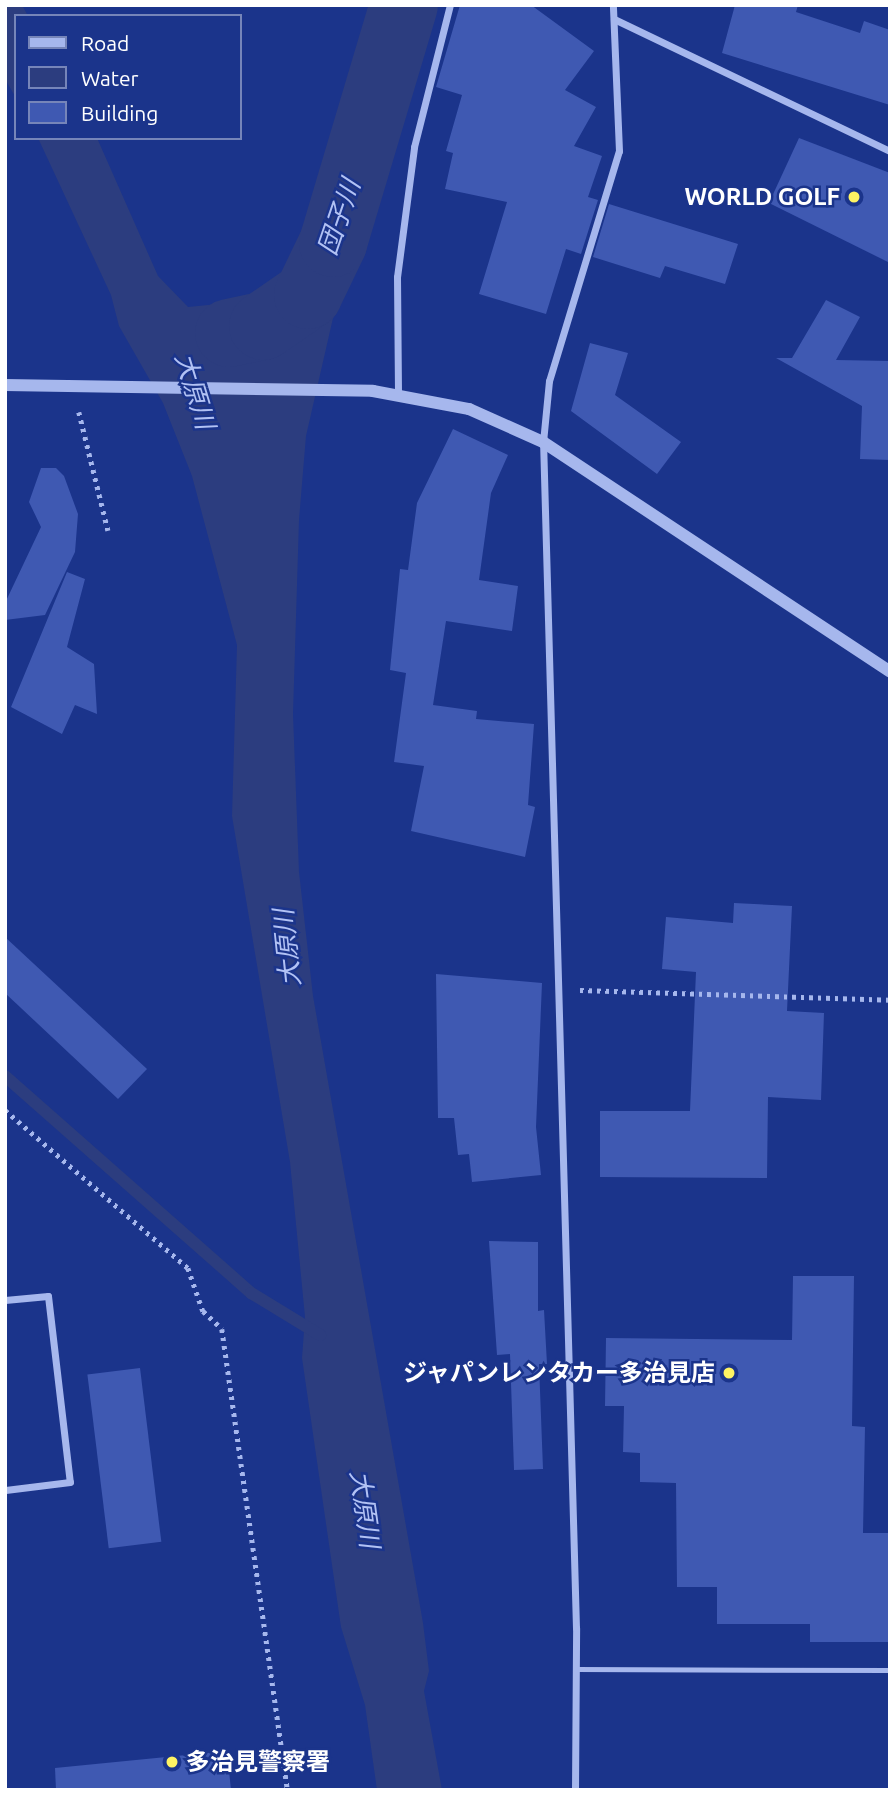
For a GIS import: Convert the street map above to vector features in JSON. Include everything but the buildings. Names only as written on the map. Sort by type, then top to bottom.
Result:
[{"type":"street","points":[[398,392],[397,277],[412,160],[450,5]]},
{"type":"street","points":[[575,1790],[576,1668],[543,442],[549,381],[619,151],[613,5]]},
{"type":"street","points":[[614,19],[890,151]]},
{"type":"street","points":[[5,385],[398,392],[469,409],[543,442],[890,672]]},
{"type":"street","points":[[5,1300],[48,1296],[70,1482],[5,1490]]},
{"type":"lane","points":[[576,1668],[890,1670]]},
{"type":"path","points":[[78,408],[108,530]]},
{"type":"path","points":[[558,989],[890,1000]]},
{"type":"path","points":[[5,1110],[188,1268],[203,1311],[222,1329],[288,1790]]},
{"type":"water","points":[[5,5],[22,5],[27,14],[14,14],[14,95],[5,79]]},
{"type":"water","name":"大原川","points":[[39,140],[98,140],[158,276],[188,307],[259,300],[284,281],[336,305],[306,436],[299,520],[293,714],[299,872],[313,996],[423,1623],[429,1671],[424,1691],[442,1790],[377,1790],[365,1705],[341,1627],[302,1358],[305,1317],[290,1162],[232,816],[237,645],[192,476],[163,403],[119,326],[111,295]]},
{"type":"waterway","name":"団子川","points":[[229,333],[263,326],[308,295],[333,243],[404,5]]},
{"type":"waterway","points":[[5,1076],[251,1293],[320,1335]]},
{"type":"place","name":"WORLD GOLF","points":[[854,197]]},
{"type":"place","name":"ジャパンレンタカー多治見店","points":[[729,1373]]},
{"type":"place","name":"多治見警察署","points":[[172,1762]]}]
